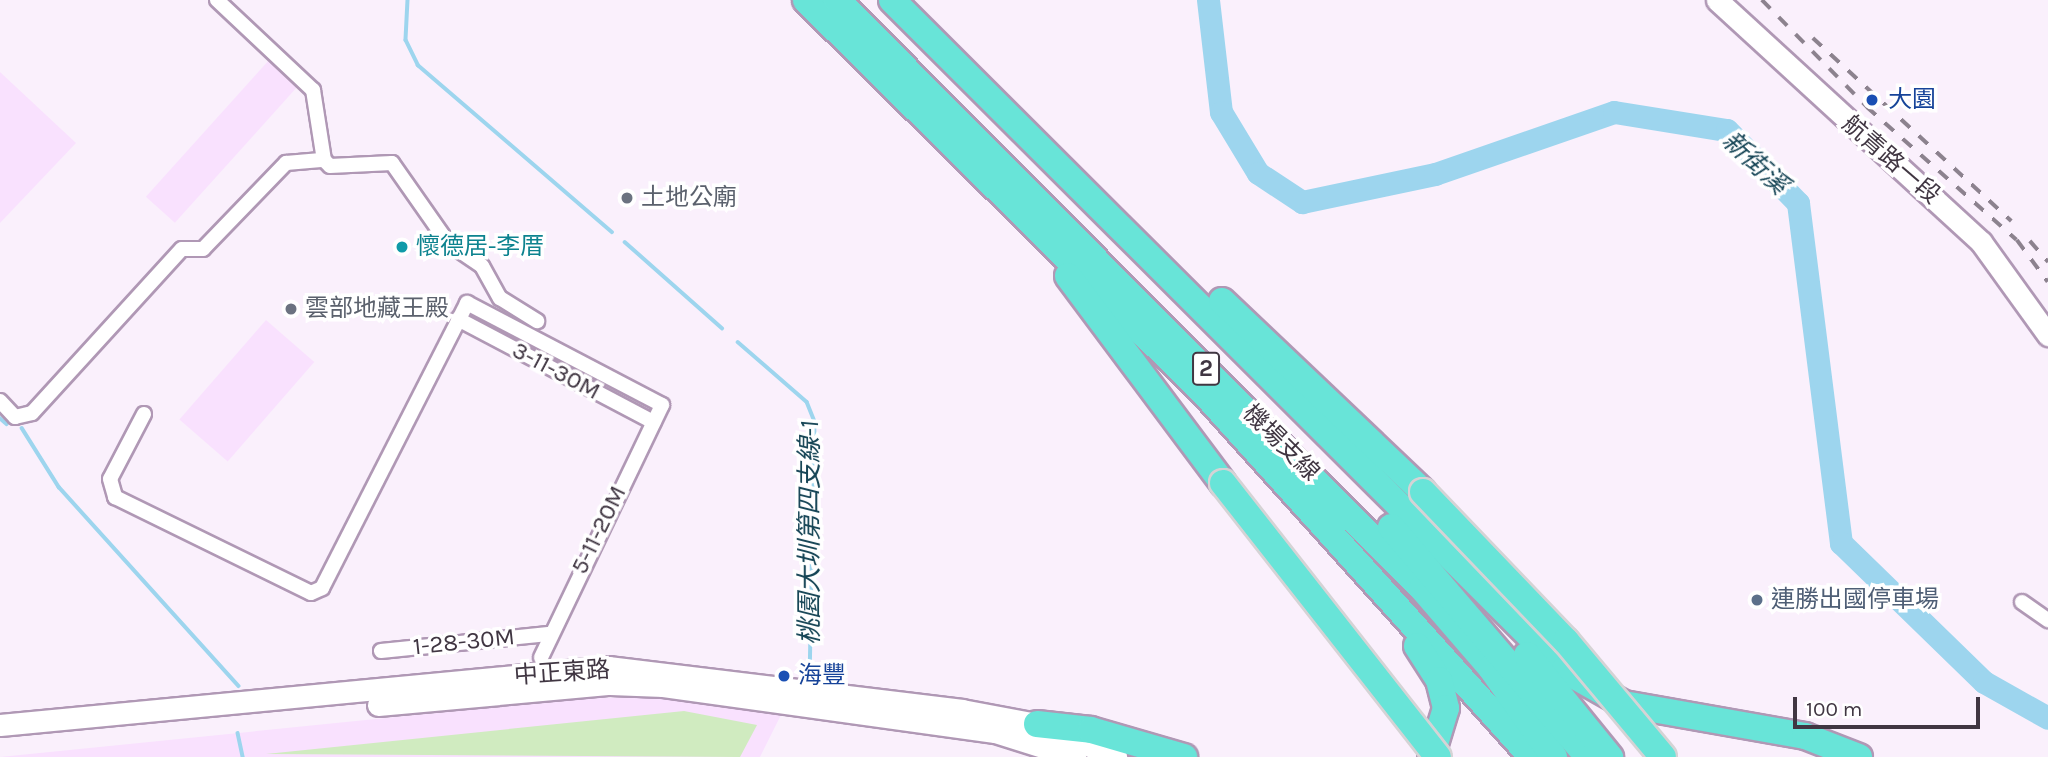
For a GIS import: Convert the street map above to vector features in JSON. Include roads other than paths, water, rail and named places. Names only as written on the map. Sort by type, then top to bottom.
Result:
[{"type":"highway","points":[[806,0],[1206,395],[1532,757]]},
{"type":"highway","name":"機場支線","points":[[837,0],[1413,579],[1491,667],[1554,757]]},
{"type":"highway","name":"機場支線","points":[[873,0],[1284,406],[1588,757]]},
{"type":"highway","points":[[892,0],[1208,310],[1532,643],[1595,691],[1661,714],[1805,736],[1859,757]]},
{"type":"highway","points":[[904,0],[1423,492],[1566,641],[1664,757]]},
{"type":"highway","points":[[1031,223],[1223,483],[1438,757]]},
{"type":"highway","points":[[1298,498],[1439,680],[1446,708],[1431,757]]},
{"type":"highway","points":[[1460,572],[1610,757]]},
{"type":"highway","points":[[1037,724],[1113,735],[1184,757]]},
{"type":"main road","name":"航青路一段","points":[[1723,2],[1982,242],[2048,334]]},
{"type":"main road","name":"中正東路","points":[[0,725],[608,667],[783,685],[1037,724],[1116,757]]},
{"type":"main road","name":"中正東路","points":[[0,737],[610,684],[788,700],[957,726],[1075,757]]},
{"type":"street","points":[[217,0],[313,90],[324,160],[330,166],[392,163],[448,243],[482,266],[500,298],[537,321]]},
{"type":"street","points":[[0,401],[15,417],[32,412],[182,249],[203,249],[286,163],[324,160]]},
{"type":"street","name":"3-11-30M","points":[[653,422],[458,319],[467,303],[662,405]]},
{"type":"street","points":[[144,414],[110,479],[115,497],[311,593],[322,588],[458,319]]},
{"type":"street","name":"5-11-20M","points":[[541,657],[548,634],[662,405]]},
{"type":"street","points":[[2022,602],[2048,620]]},
{"type":"street","name":"1-28-30M","points":[[381,650],[548,634]]},
{"type":"waterway","name":"桃園大圳第四支線-1","points":[[408,0],[406,40],[418,65],[612,232]]},
{"type":"waterway","name":"新街溪","points":[[1208,0],[1221,112],[1258,173],[1302,202],[1435,174],[1614,112],[1727,130],[1798,203],[1841,543],[1984,682],[2048,718]]},
{"type":"waterway","name":"桃園大圳第四支線-1","points":[[625,242],[722,328]]},
{"type":"waterway","name":"桃園大圳第四支線-1","points":[[738,342],[807,402],[815,422],[810,673]]},
{"type":"waterway","points":[[0,418],[7,424]]},
{"type":"waterway","points":[[22,428],[59,487],[239,686]]},
{"type":"waterway","points":[[238,733],[243,757]]},
{"type":"railway","points":[[1762,0],[1867,107],[2017,240],[2048,282]]},
{"type":"railway","points":[[1813,38],[2011,221]]},
{"type":"railway","points":[[2030,241],[2048,262]]},
{"type":"place","name":"大園","points":[[1872,100]]},
{"type":"place","name":"土地公廟","points":[[627,198]]},
{"type":"place","name":"懷德居-李厝","points":[[402,247]]},
{"type":"place","name":"雲部地藏王殿","points":[[291,309]]},
{"type":"place","name":"連勝出國停車場","points":[[1757,600]]},
{"type":"place","name":"海豐","points":[[784,676]]}]
